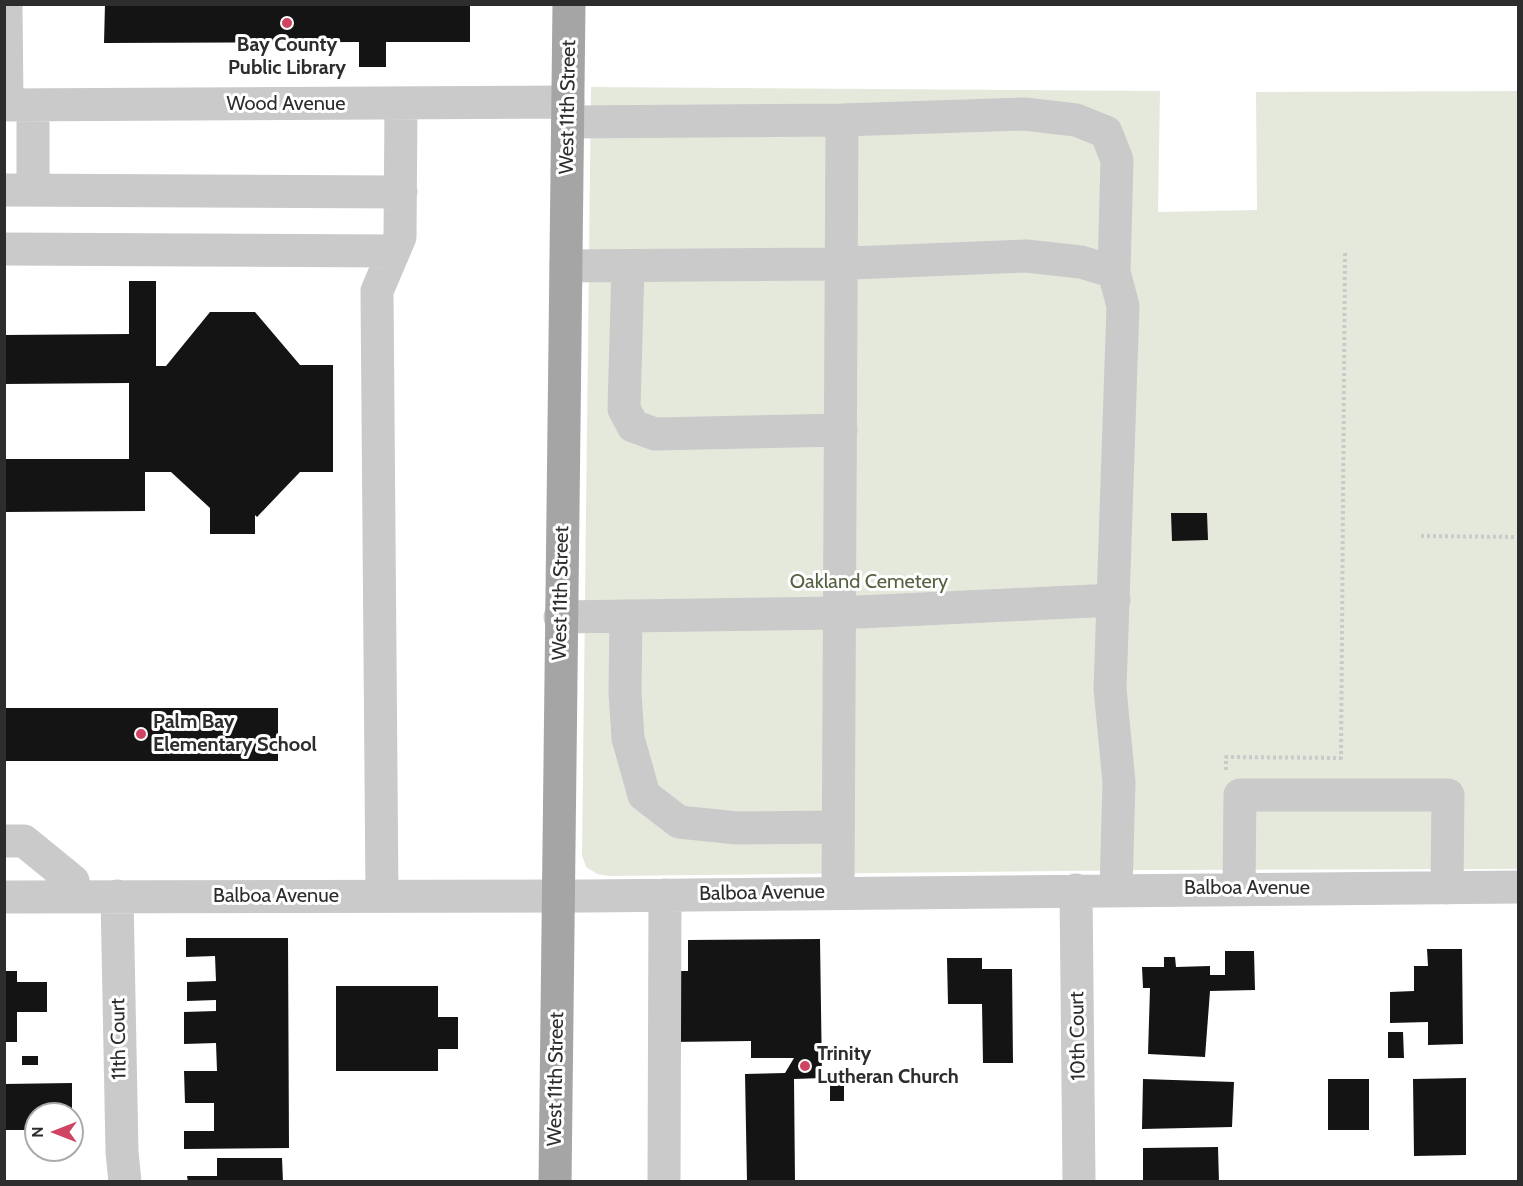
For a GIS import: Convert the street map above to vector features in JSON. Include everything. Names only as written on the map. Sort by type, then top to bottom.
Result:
[{"type":"main road","name":"West 11th Street","points":[[555,1182],[569,4]]},
{"type":"street","points":[[6,4],[15,105],[19,190],[401,192]]},
{"type":"street","points":[[382,896],[377,291],[400,237],[401,104]]},
{"type":"street","name":"Wood Avenue","points":[[15,105],[401,104],[568,112],[842,120],[1024,114],[1076,120],[1107,132],[1117,160],[1114,272],[1123,306],[1110,689],[1119,782],[1116,890]]},
{"type":"street","points":[[838,892],[842,120]]},
{"type":"street","points":[[4,249],[394,251]]},
{"type":"street","points":[[566,266],[843,263],[1026,256],[1081,262],[1114,272]]},
{"type":"street","points":[[628,266],[624,409],[633,426],[655,434],[841,430]]},
{"type":"street","points":[[561,617],[838,613],[1113,600]]},
{"type":"street","points":[[626,616],[625,693],[628,738],[644,795],[680,822],[737,828],[838,827]]},
{"type":"street","points":[[1239,888],[1240,795],[1448,795],[1447,888]]},
{"type":"street","points":[[4,841],[24,841],[73,881],[74,896]]},
{"type":"street","name":"Balboa Avenue","points":[[4,897],[558,896],[1239,888],[1518,888]]},
{"type":"street","name":"10th Court","points":[[1076,890],[1079,1182]]},
{"type":"street","points":[[664,1182],[665,895]]},
{"type":"street","name":"11th Court","points":[[117,896],[122,1152],[125,1182]]},
{"type":"path","points":[[1226,774],[1226,757],[1341,758],[1345,253]]},
{"type":"path","points":[[1421,536],[1518,537]]},
{"type":"green space","name":"Oakland Cemetery","points":[[591,87],[1160,91],[1158,212],[1257,210],[1256,92],[1518,91],[1518,869],[1150,870],[609,876],[597,874],[586,867],[582,855]]},
{"type":"building","name":"Bay County Public Library","points":[[105,4],[470,4],[470,42],[386,42],[386,67],[359,67],[359,42],[104,43]]},
{"type":"building","points":[[129,281],[156,281],[156,366],[166,366],[210,312],[255,312],[300,365],[333,365],[333,472],[300,472],[257,517],[255,515],[255,534],[210,534],[210,508],[171,472],[145,472],[145,511],[4,512],[4,459],[129,459],[129,383],[4,384],[4,335],[129,334]]},
{"type":"building","points":[[1171,513],[1207,513],[1208,540],[1172,541]]},
{"type":"building","name":"Palm Bay Elementary School","points":[[4,708],[278,708],[278,761],[4,761]]},
{"type":"building","points":[[186,938],[288,938],[289,1148],[184,1149],[184,1131],[214,1131],[214,1103],[185,1103],[184,1071],[217,1071],[216,1043],[184,1044],[184,1012],[216,1011],[216,1000],[187,1001],[187,982],[216,981],[215,956],[186,957]]},
{"type":"building","name":"Trinity Lutheran Church","points":[[820,939],[822,1078],[794,1079],[795,1182],[747,1182],[745,1074],[785,1073],[794,1058],[751,1058],[751,1041],[670,1042],[670,971],[688,971],[688,940]]},
{"type":"building","points":[[1427,949],[1462,949],[1463,1044],[1428,1045],[1428,1022],[1390,1023],[1390,992],[1414,991],[1414,966],[1428,966]]},
{"type":"building","points":[[1225,951],[1254,951],[1255,990],[1210,991],[1205,1057],[1148,1054],[1150,988],[1143,988],[1142,967],[1164,967],[1164,957],[1175,957],[1176,967],[1210,966],[1210,975],[1225,975]]},
{"type":"building","points":[[947,958],[982,958],[982,969],[1012,969],[1013,1063],[983,1063],[982,1004],[948,1004]]},
{"type":"building","points":[[4,971],[17,971],[17,982],[47,982],[47,1012],[17,1012],[17,1042],[4,1042]]},
{"type":"building","points":[[336,986],[438,986],[438,1017],[458,1017],[458,1049],[438,1049],[438,1071],[336,1071]]},
{"type":"building","points":[[1388,1032],[1403,1032],[1404,1058],[1388,1058]]},
{"type":"building","points":[[22,1056],[38,1056],[38,1065],[22,1065]]},
{"type":"building","points":[[830,1073],[844,1073],[844,1101],[830,1101]]},
{"type":"building","points":[[1466,1078],[1466,1155],[1414,1156],[1413,1079]]},
{"type":"building","points":[[1143,1079],[1234,1082],[1232,1127],[1142,1129]]},
{"type":"building","points":[[1328,1079],[1369,1079],[1369,1130],[1328,1130]]},
{"type":"building","points":[[72,1083],[72,1102],[24,1102],[24,1130],[4,1130],[4,1084]]},
{"type":"building","points":[[1218,1147],[1219,1182],[1143,1182],[1143,1148]]},
{"type":"building","points":[[217,1158],[282,1158],[283,1182],[188,1182],[187,1176],[217,1176]]},
{"type":"place","name":"Bay County Public Library","points":[[287,23]]},
{"type":"place","name":"Palm Bay Elementary School","points":[[141,734]]},
{"type":"place","name":"Trinity Lutheran Church","points":[[805,1066]]}]
